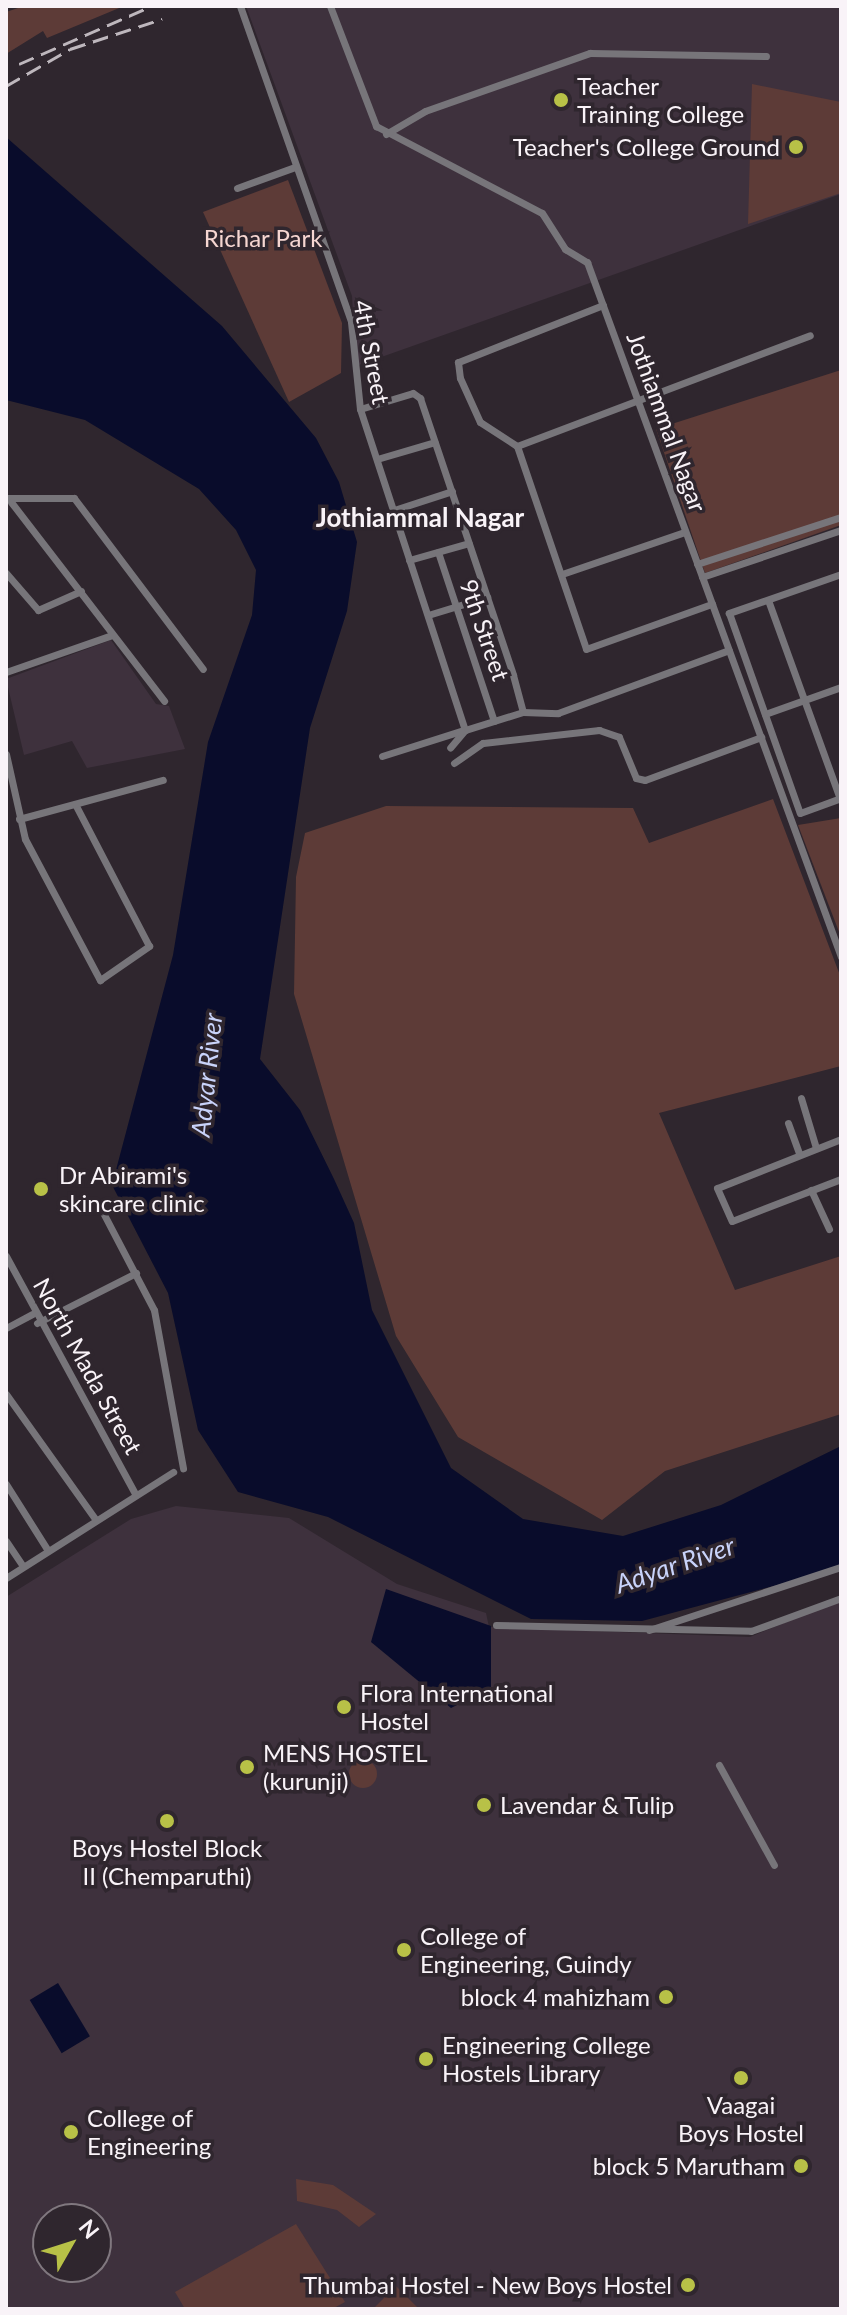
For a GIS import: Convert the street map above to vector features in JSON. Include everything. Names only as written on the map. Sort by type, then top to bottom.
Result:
[{"type":"street","name":"4th Street","points":[[240,6],[351,322],[360,409],[463,730]]},
{"type":"street","points":[[330,6],[362,96],[386,134],[425,111],[590,53],[766,56]]},
{"type":"street","name":"Jothiammal Nagar","points":[[386,134],[542,213],[565,249],[587,262],[841,957]]},
{"type":"street","points":[[237,188],[295,167]]},
{"type":"street","points":[[603,305],[456,364],[480,422],[517,446],[586,649],[712,604]]},
{"type":"street","points":[[517,446],[638,403],[810,335]]},
{"type":"street","points":[[360,409],[416,393],[452,491],[523,712]]},
{"type":"street","points":[[377,459],[435,442]]},
{"type":"street","points":[[394,510],[452,491]]},
{"type":"street","points":[[9,500],[74,498],[203,669]]},
{"type":"street","points":[[9,500],[164,701]]},
{"type":"street","points":[[697,564],[841,517]]},
{"type":"street","points":[[702,577],[841,530]]},
{"type":"street","points":[[562,574],[685,532]]},
{"type":"street","points":[[409,560],[469,543]]},
{"type":"street","name":"9th Street","points":[[438,552],[494,721]]},
{"type":"street","points":[[6,573],[38,610],[81,591]]},
{"type":"street","points":[[768,600],[840,799],[800,813],[729,613],[841,574]]},
{"type":"street","points":[[428,615],[487,597]]},
{"type":"street","points":[[6,672],[112,635]]},
{"type":"street","points":[[382,756],[523,712],[558,713],[729,650]]},
{"type":"street","points":[[765,714],[841,687]]},
{"type":"street","points":[[450,748],[463,730]]},
{"type":"street","points":[[454,763],[483,743],[599,730],[619,737],[636,778],[645,780],[761,737]]},
{"type":"street","points":[[6,754],[19,819],[100,980],[149,946],[75,804]]},
{"type":"street","points":[[19,819],[163,780]]},
{"type":"street","points":[[801,1098],[816,1148]]},
{"type":"street","points":[[788,1123],[799,1153]]},
{"type":"street","points":[[841,1139],[799,1153],[717,1188],[731,1221],[841,1179]]},
{"type":"street","points":[[811,1190],[829,1229]]},
{"type":"street","points":[[98,1203],[154,1310],[183,1468]]},
{"type":"street","name":"North Mada Street","points":[[6,1256],[32,1314],[136,1495]]},
{"type":"street","points":[[37,1323],[136,1273]]},
{"type":"street","points":[[6,1328],[32,1314]]},
{"type":"street","points":[[6,1394],[95,1519]]},
{"type":"street","points":[[6,1578],[47,1549],[173,1472]]},
{"type":"street","points":[[6,1484],[47,1549]]},
{"type":"street","points":[[6,1541],[23,1566]]},
{"type":"street","points":[[644,1632],[841,1567]]},
{"type":"street","points":[[496,1625],[644,1632],[751,1631],[841,1598]]},
{"type":"street","points":[[719,1765],[774,1865]]},
{"type":"shaded area","name":"Teacher Training College","points":[[246,6],[841,6],[841,194],[356,366],[352,296]]},
{"type":"shaded area","points":[[111,640],[156,704],[169,706],[185,749],[87,768],[72,741],[24,755],[6,679]]},
{"type":"shaded area","name":"College of Engineering, Guindy","points":[[176,1506],[289,1518],[397,1584],[486,1613],[489,1627],[750,1637],[841,1600],[841,2309],[6,2309],[6,1597],[131,1519]]},
{"type":"green space","points":[[24,6],[124,6],[47,38],[43,31],[6,54],[6,12]]},
{"type":"green space","name":"Teacher's College Ground","points":[[752,84],[841,102],[841,193],[748,224]]},
{"type":"green space","name":"Richar Park","points":[[288,180],[342,323],[341,373],[289,402],[203,212]]},
{"type":"green space","points":[[841,370],[841,525],[705,573],[656,429]]},
{"type":"green space","points":[[773,799],[841,978],[841,1066],[659,1113],[735,1290],[841,1256],[841,1414],[665,1471],[602,1520],[458,1437],[396,1336],[294,994],[296,877],[305,833],[386,806],[633,808],[649,843]]},
{"type":"green space","points":[[841,818],[841,937],[798,825]]},
{"type":"green space","points":[[363,1760],[373,1764],[377,1774],[373,1784],[363,1788],[353,1784],[349,1774],[353,1764]]},
{"type":"green space","points":[[296,2179],[333,2185],[376,2214],[359,2227],[337,2210],[297,2201]]},
{"type":"green space","points":[[296,2224],[345,2302],[332,2309],[185,2309],[175,2292]]},
{"type":"green space","points":[[396,2286],[419,2309],[373,2309]]},
{"type":"water","name":"Adyar River","points":[[6,137],[222,326],[316,438],[339,482],[357,542],[347,611],[310,728],[260,1059],[300,1110],[334,1179],[354,1223],[372,1310],[451,1468],[523,1519],[623,1536],[721,1505],[841,1446],[841,1568],[642,1621],[531,1619],[328,1517],[238,1492],[198,1430],[168,1293],[112,1185],[173,955],[208,742],[252,615],[256,570],[236,530],[199,489],[85,420],[6,400]]},
{"type":"water","points":[[386,1589],[491,1626],[491,1688],[451,1708],[371,1642]]},
{"type":"water","points":[[58,1983],[90,2036],[62,2053],[30,2000]]},
{"type":"railway","points":[[19,64],[152,6]]},
{"type":"railway","points":[[6,86],[70,49],[162,19]]},
{"type":"place","name":"Teacher Training College","points":[[561,100]]},
{"type":"place","name":"Teacher's College Ground","points":[[796,147]]},
{"type":"place","name":"Dr Abirami's skincare clinic","points":[[41,1189]]},
{"type":"place","name":"Flora International Hostel","points":[[344,1707]]},
{"type":"place","name":"MENS HOSTEL (kurunji)","points":[[247,1767]]},
{"type":"place","name":"Lavendar & Tulip","points":[[484,1805]]},
{"type":"place","name":"Boys Hostel Block II (Chemparuthi)","points":[[167,1821]]},
{"type":"place","name":"College of Engineering, Guindy","points":[[404,1950]]},
{"type":"place","name":"block 4 mahizham","points":[[666,1997]]},
{"type":"place","name":"Engineering College Hostels Library","points":[[426,2059]]},
{"type":"place","name":"Vaagai Boys Hostel","points":[[741,2078]]},
{"type":"place","name":"College of Engineering","points":[[71,2132]]},
{"type":"place","name":"block 5 Marutham","points":[[801,2166]]},
{"type":"place","name":"Thumbai Hostel - New Boys Hostel","points":[[688,2285]]},
{"type":"district","name":"Jothiammal Nagar","points":[[420,518]]}]
